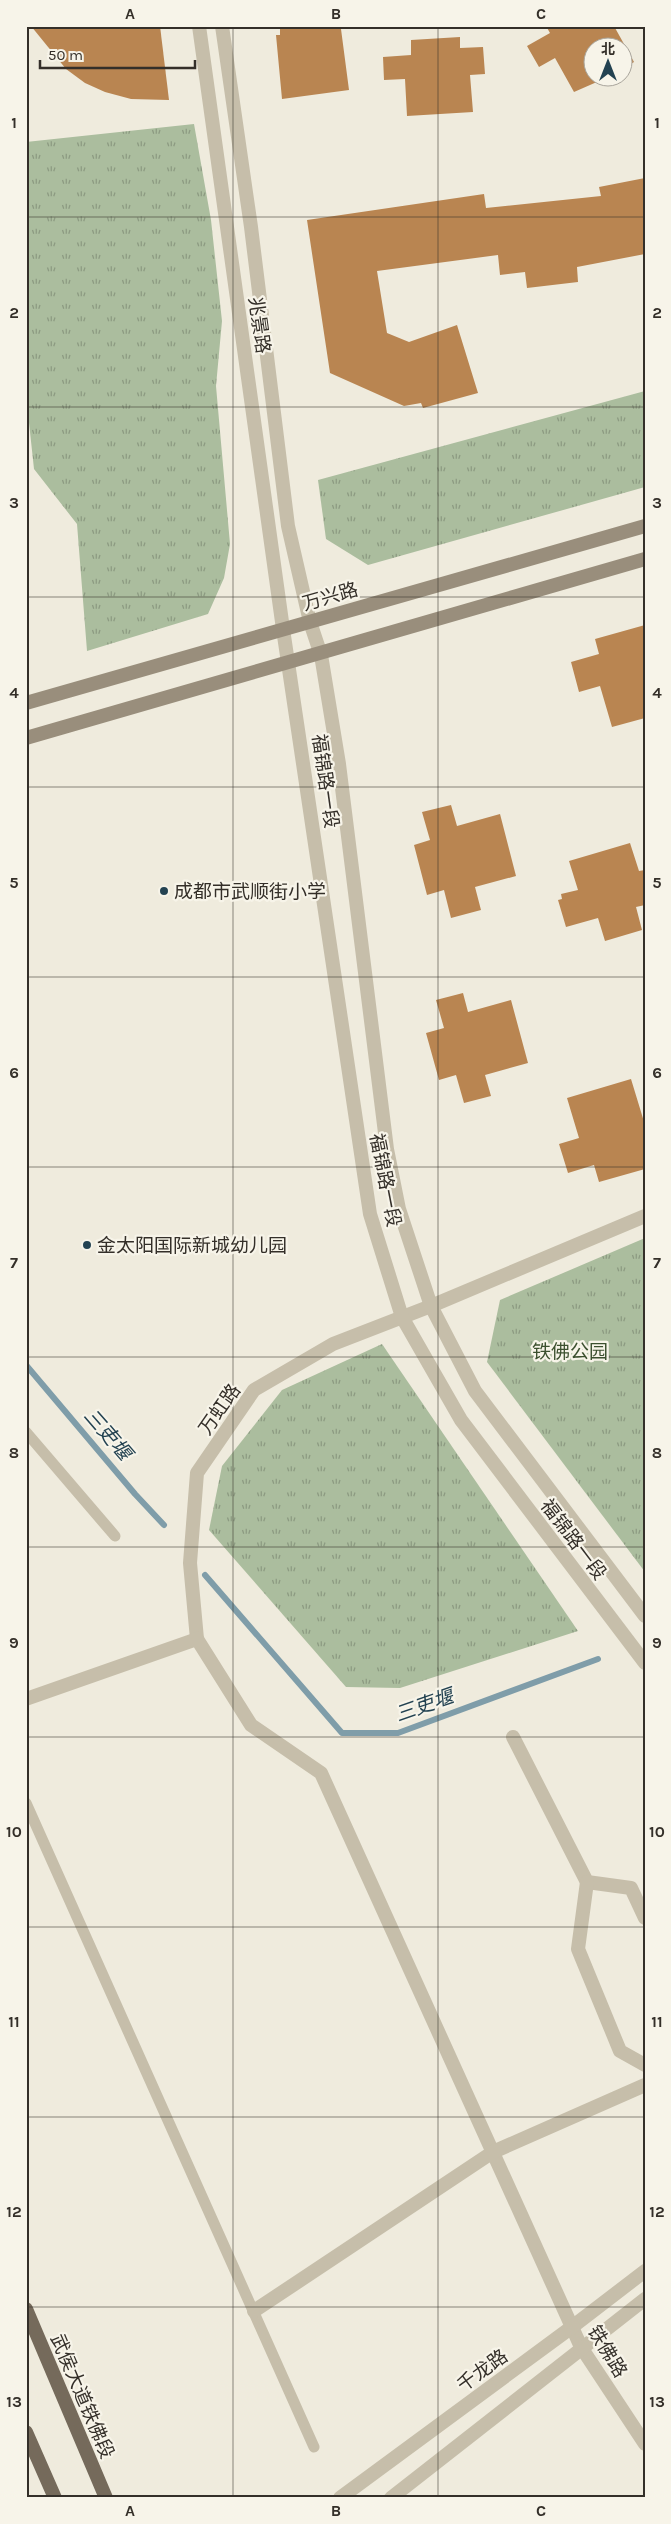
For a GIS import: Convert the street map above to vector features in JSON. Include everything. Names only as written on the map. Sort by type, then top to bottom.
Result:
[{"type":"main road","name":"万兴路","points":[[26,702],[645,526]]},
{"type":"main road","points":[[26,738],[321,655],[645,559]]},
{"type":"main road","name":"武侯大道铁佛段","points":[[26,2309],[106,2498]]},
{"type":"main road","points":[[26,2432],[54,2498]]},
{"type":"street","name":"兆景路","points":[[199,26],[283,629]]},
{"type":"street","name":"兆景路","points":[[222,26],[251,227],[288,526],[310,622]]},
{"type":"street","name":"福锦路一段","points":[[310,622],[321,655],[339,764],[387,1149],[399,1209],[431,1306],[475,1391],[645,1616]]},
{"type":"street","name":"福锦路一段","points":[[283,629],[290,663],[370,1214],[402,1317],[460,1420],[645,1663]]},
{"type":"street","name":"万虹路","points":[[197,1639],[190,1563],[197,1473],[254,1390],[333,1344],[431,1306],[645,1216]]},
{"type":"street","points":[[26,1699],[197,1639]]},
{"type":"street","name":"铁佛路","points":[[197,1639],[251,1725],[320,1773],[581,2347],[645,2444]]},
{"type":"street","points":[[513,1737],[587,1882],[578,1949],[620,2051],[645,2065]]},
{"type":"street","points":[[587,1882],[631,1888],[645,1918]]},
{"type":"street","points":[[254,2311],[493,2152],[645,2085]]},
{"type":"street","name":"千龙路","points":[[340,2498],[645,2271]]},
{"type":"street","points":[[391,2498],[581,2347],[645,2299]]},
{"type":"lane","points":[[26,1432],[115,1536]]},
{"type":"lane","points":[[26,1803],[314,2447]]},
{"type":"green space","points":[[194,124],[211,220],[222,321],[216,386],[230,544],[224,578],[208,614],[87,651],[77,524],[34,469],[26,395],[26,142]]},
{"type":"green space","points":[[645,391],[645,487],[368,565],[326,539],[318,480]]},
{"type":"green space","name":"铁佛公园","points":[[645,1238],[645,1572],[487,1362],[500,1300]]},
{"type":"green space","points":[[382,1344],[578,1631],[400,1688],[346,1687],[209,1530],[222,1466],[282,1390]]},
{"type":"building","points":[[31,26],[160,26],[169,100],[131,99],[105,92],[85,83],[66,69]]},
{"type":"building","points":[[280,26],[335,26],[336,29],[341,29],[349,90],[282,99],[276,35],[280,35]]},
{"type":"building","points":[[546,26],[614,26],[621,38],[584,38],[584,88],[574,92],[555,58],[539,67],[527,46],[550,33]]},
{"type":"building","points":[[460,37],[460,48],[483,47],[485,74],[470,75],[473,112],[407,116],[405,79],[384,80],[383,57],[411,55],[411,40]]},
{"type":"building","points":[[645,178],[645,254],[577,267],[578,282],[527,288],[525,272],[500,275],[498,255],[377,271],[387,333],[409,342],[457,325],[478,393],[423,408],[421,403],[404,406],[330,373],[307,220],[484,194],[486,208],[601,196],[599,187]]},
{"type":"building","points":[[645,625],[645,718],[612,727],[600,686],[579,692],[571,662],[599,654],[595,639]]},
{"type":"building","points":[[451,805],[457,826],[500,814],[516,876],[475,887],[481,910],[451,918],[444,890],[427,895],[414,845],[430,840],[422,812]]},
{"type":"building","points":[[630,843],[639,871],[645,870],[645,905],[636,907],[642,930],[605,941],[598,918],[566,927],[558,900],[562,899],[561,894],[578,890],[569,861]]},
{"type":"building","points":[[463,993],[468,1012],[511,1000],[528,1063],[485,1075],[491,1096],[464,1103],[456,1075],[439,1080],[426,1033],[444,1028],[436,1000]]},
{"type":"building","points":[[631,1079],[645,1125],[645,1169],[599,1182],[594,1165],[568,1173],[559,1144],[579,1138],[567,1098]]},
{"type":"waterway","name":"三吏堰","points":[[26,1365],[135,1494],[164,1525]]},
{"type":"waterway","name":"三吏堰","points":[[205,1575],[342,1733],[398,1733],[598,1659]]},
{"type":"place","name":"成都市武顺街小学","points":[[164,891]]},
{"type":"place","name":"金太阳国际新城幼儿园","points":[[87,1245]]}]
